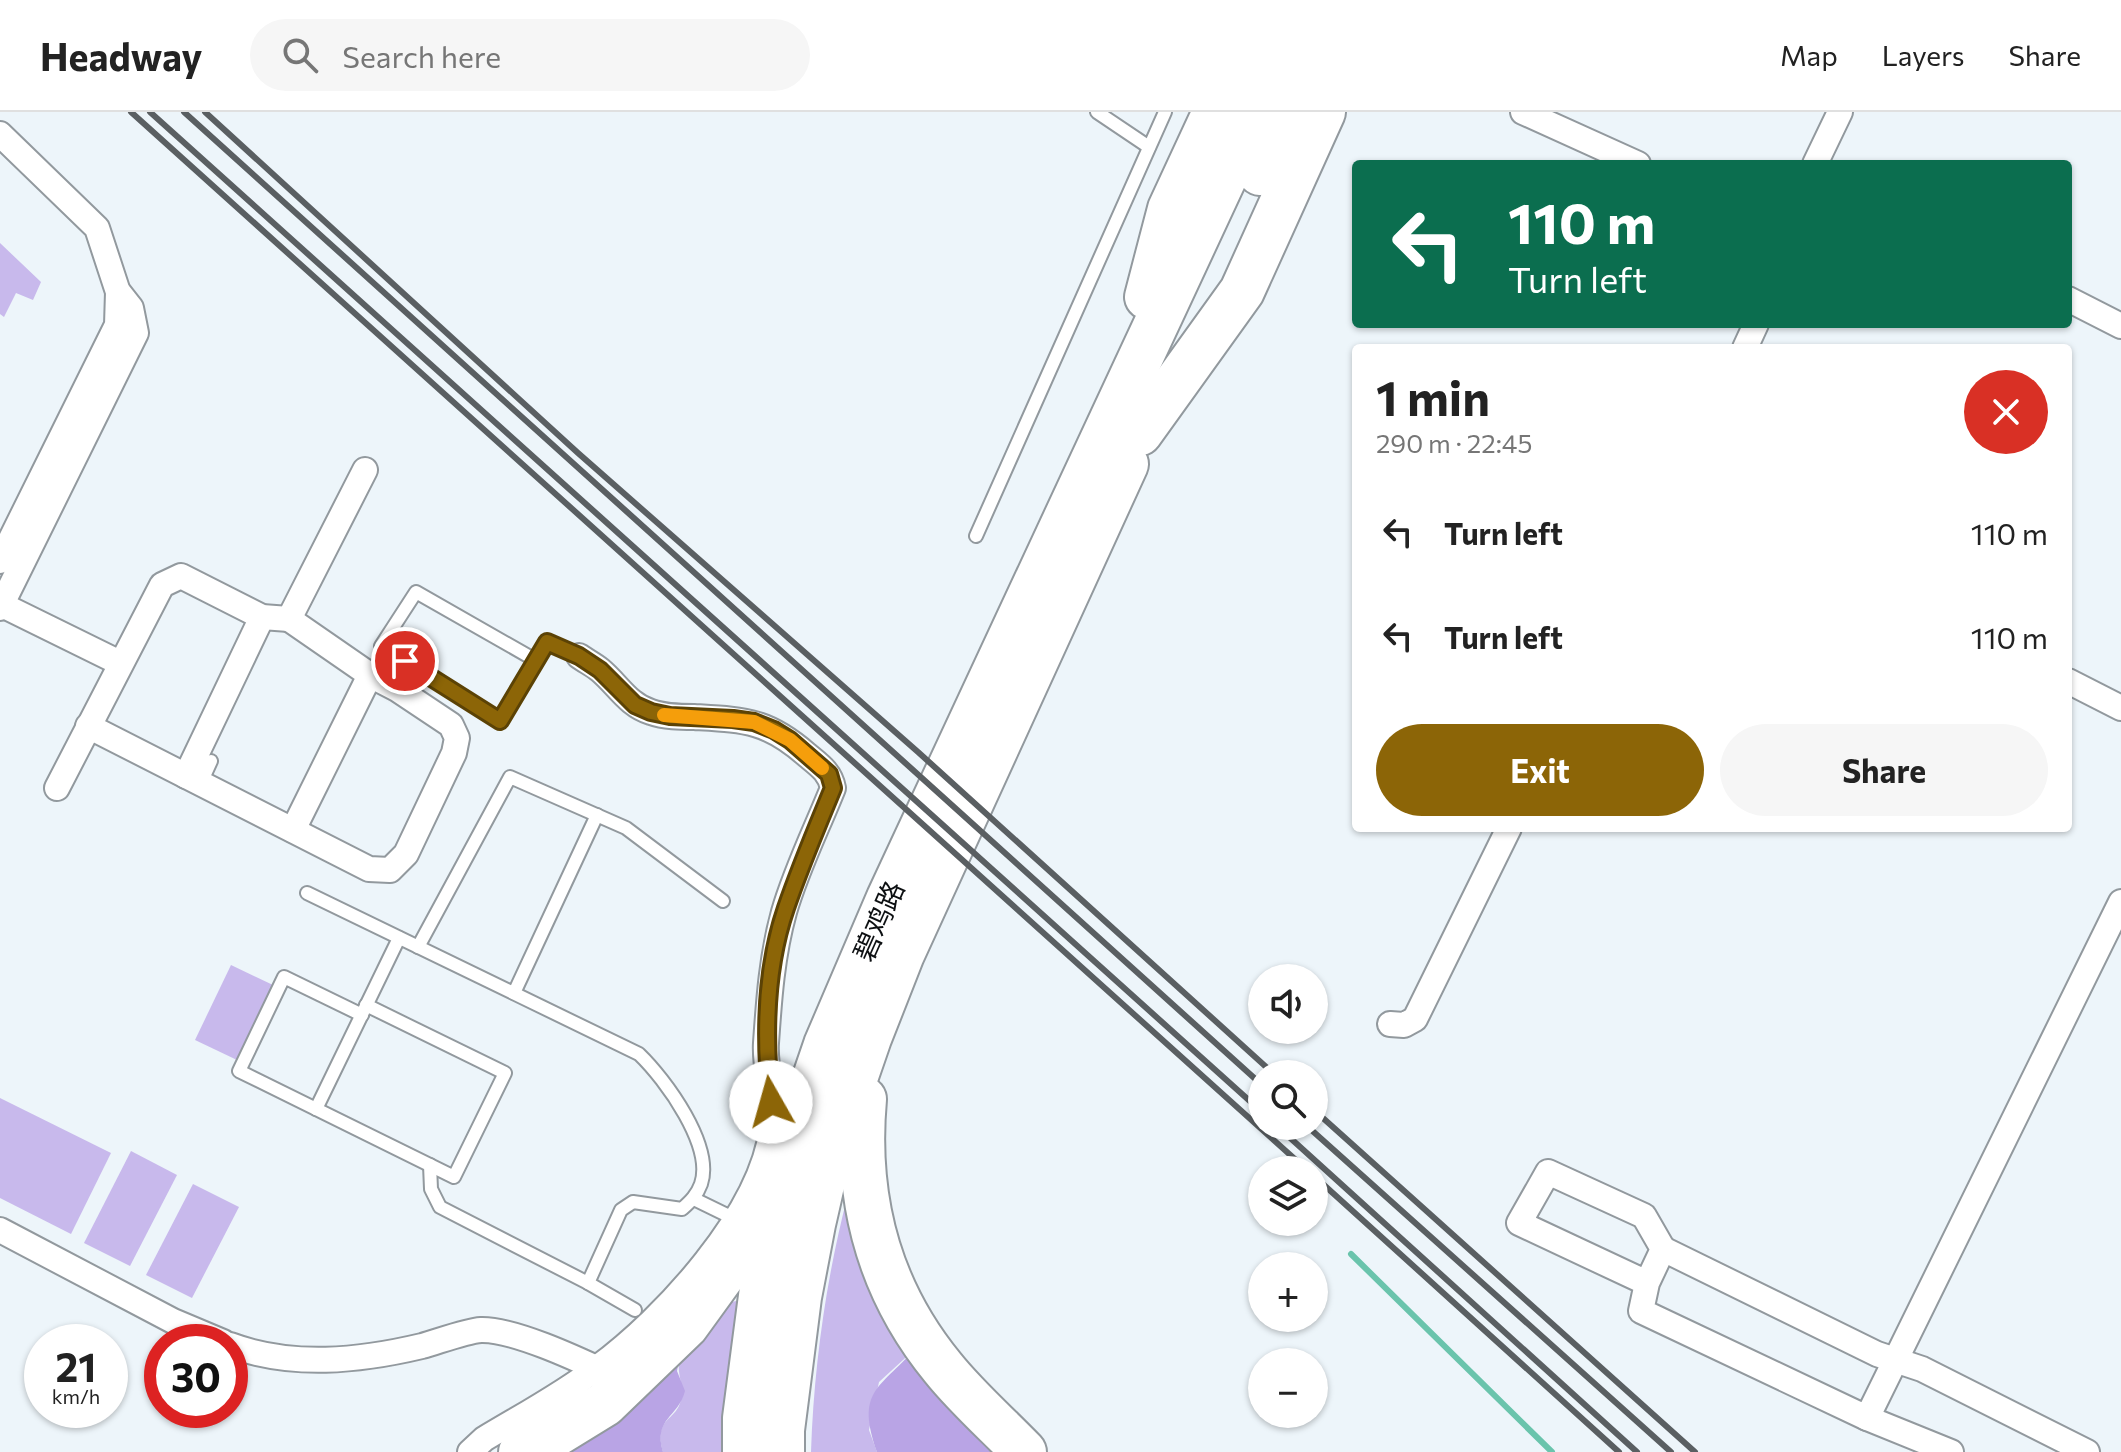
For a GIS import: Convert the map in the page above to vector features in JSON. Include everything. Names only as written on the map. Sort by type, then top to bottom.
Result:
[{"type":"highway","points":[[1126,427],[1170,209],[1215,112]]},
{"type":"highway","points":[[1126,427],[1255,112]]},
{"type":"highway","points":[[1126,427],[1288,112]]},
{"type":"highway","points":[[1126,427],[1242,291],[1323,112]]},
{"type":"highway","name":"碧鸡路","points":[[782,1452],[799,1297],[829,1154],[902,954],[1126,427]]},
{"type":"highway","name":"碧鸡路","points":[[745,1452],[745,1418],[764,1273],[783,1171],[826,1045],[889,898],[1126,427]]},
{"type":"highway","points":[[871,1034],[861,1131],[861,1165],[870,1223],[881,1261],[916,1328],[941,1367],[1024,1452]]},
{"type":"highway","points":[[537,1444],[605,1404],[612,1376],[686,1326],[744,1246],[783,1171]]},
{"type":"street","points":[[1523,112],[1548,117],[1630,160]]},
{"type":"street","points":[[1817,160],[1840,112]]},
{"type":"street","points":[[0,134],[97,228],[118,292],[117,325],[0,561]]},
{"type":"street","points":[[118,292],[131,308],[136,333],[0,606],[120,663]]},
{"type":"street","points":[[2072,301],[2121,326]]},
{"type":"street","points":[[289,619],[365,470]]},
{"type":"street","points":[[57,788],[88,726],[156,592],[171,579],[181,576],[262,617],[289,619],[370,675],[451,725],[457,738],[454,753],[406,854],[390,870],[380,871],[369,869],[293,830],[199,773],[88,726]]},
{"type":"street","points":[[199,773],[262,617]]},
{"type":"street","points":[[470,1452],[484,1439],[612,1376],[705,1263],[735,1219],[763,1163],[772,1127],[765,1052],[771,971],[785,910],[833,788],[831,778],[790,740],[754,722],[651,712],[635,705],[600,670],[579,656]]},
{"type":"street","points":[[293,830],[370,675]]},
{"type":"street","points":[[2072,683],[2121,708]]},
{"type":"street","points":[[1390,1024],[1404,1025],[1415,1019],[1507,832]]},
{"type":"street","points":[[1867,1418],[2121,902]]},
{"type":"street","points":[[1647,1283],[1519,1223],[1548,1172],[1644,1216],[1663,1249],[1877,1354],[1922,1369],[2087,1452]]},
{"type":"street","points":[[0,1230],[180,1324]]},
{"type":"street","points":[[1663,1249],[1647,1283],[1641,1311],[1867,1418],[1951,1452]]},
{"type":"street","points":[[248,1350],[276,1357],[348,1359],[387,1354],[480,1330],[510,1335],[612,1376]]},
{"type":"lane","points":[[1097,112],[1149,147]]},
{"type":"lane","points":[[976,536],[1165,112]]},
{"type":"lane","points":[[537,661],[416,592],[381,646],[500,721],[537,661],[547,642],[579,656]]},
{"type":"lane","points":[[418,947],[510,777],[626,828],[723,901]]},
{"type":"lane","points":[[514,993],[597,815]]},
{"type":"lane","points":[[307,893],[639,1054],[654,1069],[683,1111],[700,1149],[702,1181],[694,1199],[682,1209],[633,1202],[621,1210],[588,1283]]},
{"type":"lane","points":[[316,1109],[399,938]]},
{"type":"lane","points":[[284,977],[364,1010],[505,1073],[454,1177],[239,1071],[284,977]]},
{"type":"lane","points":[[430,1165],[431,1189],[440,1207],[635,1310]]},
{"type":"lane","points":[[694,1199],[735,1219]]},
{"type":"shaded area","points":[[0,243],[41,282],[33,300],[16,293],[4,317],[0,314]]},
{"type":"shaded area","points":[[231,965],[273,985],[237,1060],[195,1040]]},
{"type":"shaded area","points":[[0,1098],[111,1153],[71,1234],[0,1198]]},
{"type":"shaded area","points":[[131,1151],[177,1175],[130,1266],[84,1243]]},
{"type":"shaded area","points":[[193,1184],[239,1207],[192,1298],[146,1275]]},
{"type":"shaded area","points":[[848,1194],[915,1349],[879,1382],[869,1430],[877,1452],[811,1452],[822,1322]]},
{"type":"shaded area","points":[[736,1301],[740,1305],[723,1452],[663,1452],[663,1425],[675,1412],[681,1399],[679,1361]]},
{"type":"shaded area","points":[[915,1349],[1010,1452],[877,1452],[871,1432],[870,1403],[881,1384]]},
{"type":"shaded area","points":[[679,1361],[677,1371],[685,1391],[661,1432],[663,1452],[532,1452]]},
{"type":"waterway","points":[[1351,1254],[1552,1452]]},
{"type":"railway","points":[[131,112],[1291,1156]]},
{"type":"railway","points":[[150,112],[1248,1099]]},
{"type":"railway","points":[[184,112],[1248,1072]]},
{"type":"railway","points":[[205,112],[578,453],[918,752],[1259,1060]]},
{"type":"railway","points":[[1328,1123],[1695,1452]]},
{"type":"railway","points":[[1292,1140],[1637,1452]]},
{"type":"railway","points":[[1323,1140],[1671,1452]]},
{"type":"railway","points":[[1328,1189],[1619,1452]]},
{"type":"slow traffic","points":[[664,715],[754,722],[790,740],[822,768]]},
{"type":"route","points":[[405,661],[500,721],[547,642],[579,656],[600,670],[635,705],[670,716],[754,722],[790,740],[829,774],[833,788],[785,910],[771,971],[765,1052],[771,1102]]}]
